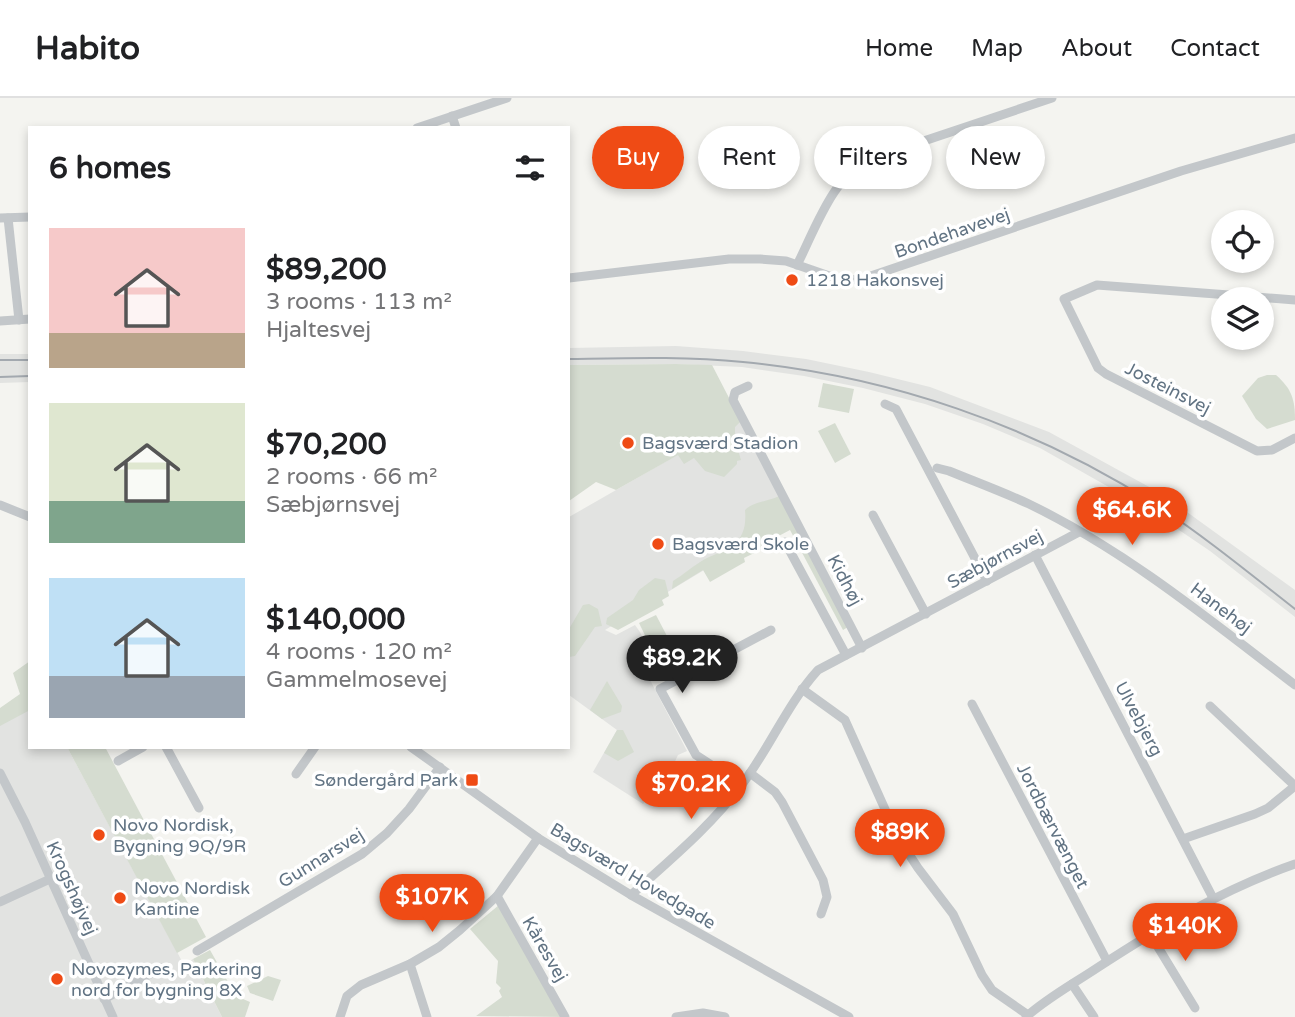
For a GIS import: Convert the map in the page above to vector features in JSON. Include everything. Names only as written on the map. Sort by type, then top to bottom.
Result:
[{"type":"street","points":[[423,126],[507,98]]},
{"type":"street","points":[[797,265],[838,186],[856,166],[1052,98]]},
{"type":"street","points":[[452,116],[455,126]]},
{"type":"street","name":"Bondehavevej","points":[[570,278],[735,259],[760,259],[797,265],[838,279],[851,281],[867,278],[1181,171],[1295,138]]},
{"type":"street","points":[[19,320],[4,218],[28,217]]},
{"type":"street","name":"Josteinsvej","points":[[1295,300],[1097,285],[1063,299],[1098,368],[1106,374],[1257,451],[1272,450],[1295,438]]},
{"type":"street","points":[[0,321],[28,319]]},
{"type":"street","name":"Kidhøj","points":[[748,386],[735,391],[733,400],[862,648]]},
{"type":"street","points":[[885,404],[896,409],[987,581]]},
{"type":"street","name":"Hanehøj","points":[[937,468],[1029,504],[1079,532],[1174,592],[1295,685]]},
{"type":"street","points":[[0,505],[28,516]]},
{"type":"street","points":[[873,515],[926,614]]},
{"type":"street","name":"Sæbjørnsvej","points":[[631,895],[698,835],[741,785],[818,670],[1079,532]]},
{"type":"street","points":[[785,542],[846,655]]},
{"type":"street","name":"Ulvebjerg","points":[[1035,555],[1213,898]]},
{"type":"street","points":[[741,785],[696,755],[660,689],[771,630]]},
{"type":"street","points":[[803,689],[845,720],[897,836],[953,915],[982,975],[992,989],[1027,1016],[1107,961],[1213,898],[1295,864]]},
{"type":"street","name":"Jordbærvænget","points":[[972,704],[1107,961]]},
{"type":"street","points":[[1184,839],[1268,808],[1295,786],[1210,706]]},
{"type":"street","points":[[118,761],[139,749]]},
{"type":"street","points":[[167,749],[199,808]]},
{"type":"street","points":[[296,774],[314,749]]},
{"type":"street","name":"Bagsværd Hovedgade","points":[[414,749],[538,838],[828,1013],[849,1017]]},
{"type":"street","name":"Gunnarsvej","points":[[197,951],[362,854],[387,833],[409,809],[440,767]]},
{"type":"street","name":"Krogshøjvej","points":[[0,773],[113,1017]]},
{"type":"street","points":[[750,773],[775,792],[782,802],[824,880],[827,897],[821,914]]},
{"type":"street","points":[[340,1017],[347,996],[361,985],[410,964],[439,947],[497,896],[538,838]]},
{"type":"street","points":[[0,902],[50,879]]},
{"type":"street","name":"Kåresvej","points":[[497,896],[565,1017]]},
{"type":"street","points":[[1150,934],[1195,1008]]},
{"type":"street","points":[[410,964],[427,1017]]},
{"type":"street","points":[[104,999],[162,968]]},
{"type":"street","points":[[1072,984],[1094,1017]]},
{"type":"street","points":[[676,1017],[703,1013],[725,1017]]},
{"type":"shaded area","points":[[676,346],[743,351],[806,359],[930,387],[1049,432],[1162,494],[1295,590],[1295,617],[1210,551],[1151,511],[1040,448],[983,424],[925,404],[863,388],[742,367],[676,364],[570,365],[570,348]]},
{"type":"shaded area","points":[[0,354],[28,354],[28,382],[0,383]]},
{"type":"shaded area","name":"Bagsværd Stadion","points":[[570,365],[712,365],[741,421],[735,427],[735,440],[741,460],[737,461],[724,477],[705,471],[694,458],[684,464],[678,455],[616,490],[596,482],[570,500]]},
{"type":"shaded area","points":[[1276,375],[1286,385],[1293,401],[1295,420],[1267,429],[1256,419],[1242,396],[1258,378]]},
{"type":"shaded area","points":[[823,383],[854,389],[849,413],[818,407]]},
{"type":"shaded area","name":"Bagsværd Skole","points":[[740,419],[790,518],[605,630],[616,635],[635,625],[640,632],[659,670],[648,676],[687,751],[678,755],[670,772],[643,804],[593,772],[617,730],[570,696],[570,516]]},
{"type":"shaded area","points":[[835,423],[851,454],[835,463],[818,431]]},
{"type":"shaded area","points":[[779,496],[848,627],[843,630],[790,530],[773,539],[775,543],[744,558],[745,562],[710,582],[703,570],[672,589],[673,581],[701,561],[736,543],[744,530],[745,510]]},
{"type":"shaded area","points":[[655,578],[665,580],[669,596],[662,600],[664,605],[618,630],[606,624],[607,618],[633,600],[639,590]]},
{"type":"shaded area","points":[[589,604],[598,609],[602,626],[595,627],[575,656],[570,657],[570,627],[583,605]]},
{"type":"shaded area","points":[[656,615],[679,659],[661,668],[639,623]]},
{"type":"shaded area","points":[[28,662],[28,711],[0,726],[0,708],[20,694],[13,673]]},
{"type":"shaded area","points":[[607,681],[622,706],[621,712],[602,719],[590,710]]},
{"type":"shaded area","points":[[28,707],[28,749],[68,749],[184,965],[193,959],[222,1017],[0,1017],[0,715]]},
{"type":"shaded area","points":[[617,730],[623,730],[634,752],[618,761],[604,753]]},
{"type":"shaded area","points":[[68,749],[106,749],[206,937],[177,953]]},
{"type":"shaded area","points":[[499,905],[564,1017],[476,1016],[502,997],[499,991],[501,988],[496,983],[498,961],[470,929]]},
{"type":"shaded area","points":[[210,950],[236,996],[250,1002],[245,1017],[222,1017],[193,959]]},
{"type":"shaded area","points":[[268,976],[281,980],[273,1001],[250,993],[247,986]]},
{"type":"tram line","points":[[570,359],[700,359],[798,369],[905,392],[957,409],[1059,450],[1108,476],[1191,529],[1295,609]]},
{"type":"tram line","points":[[0,360],[28,360]]},
{"type":"tram line","points":[[0,377],[28,376]]},
{"type":"place","name":"1218 Hakonsvej","points":[[792,280]]},
{"type":"place","name":"Bagsværd Stadion","points":[[628,443]]},
{"type":"place","name":"Bagsværd Skole","points":[[658,544]]},
{"type":"place","name":"Søndergård Park","points":[[472,780]]},
{"type":"place","name":"Novo Nordisk, Bygning 9Q/9R","points":[[99,835]]},
{"type":"place","name":"Novo Nordisk Kantine","points":[[120,898]]},
{"type":"place","name":"Novozymes, Parkering nord for bygning 8X","points":[[57,979]]}]
